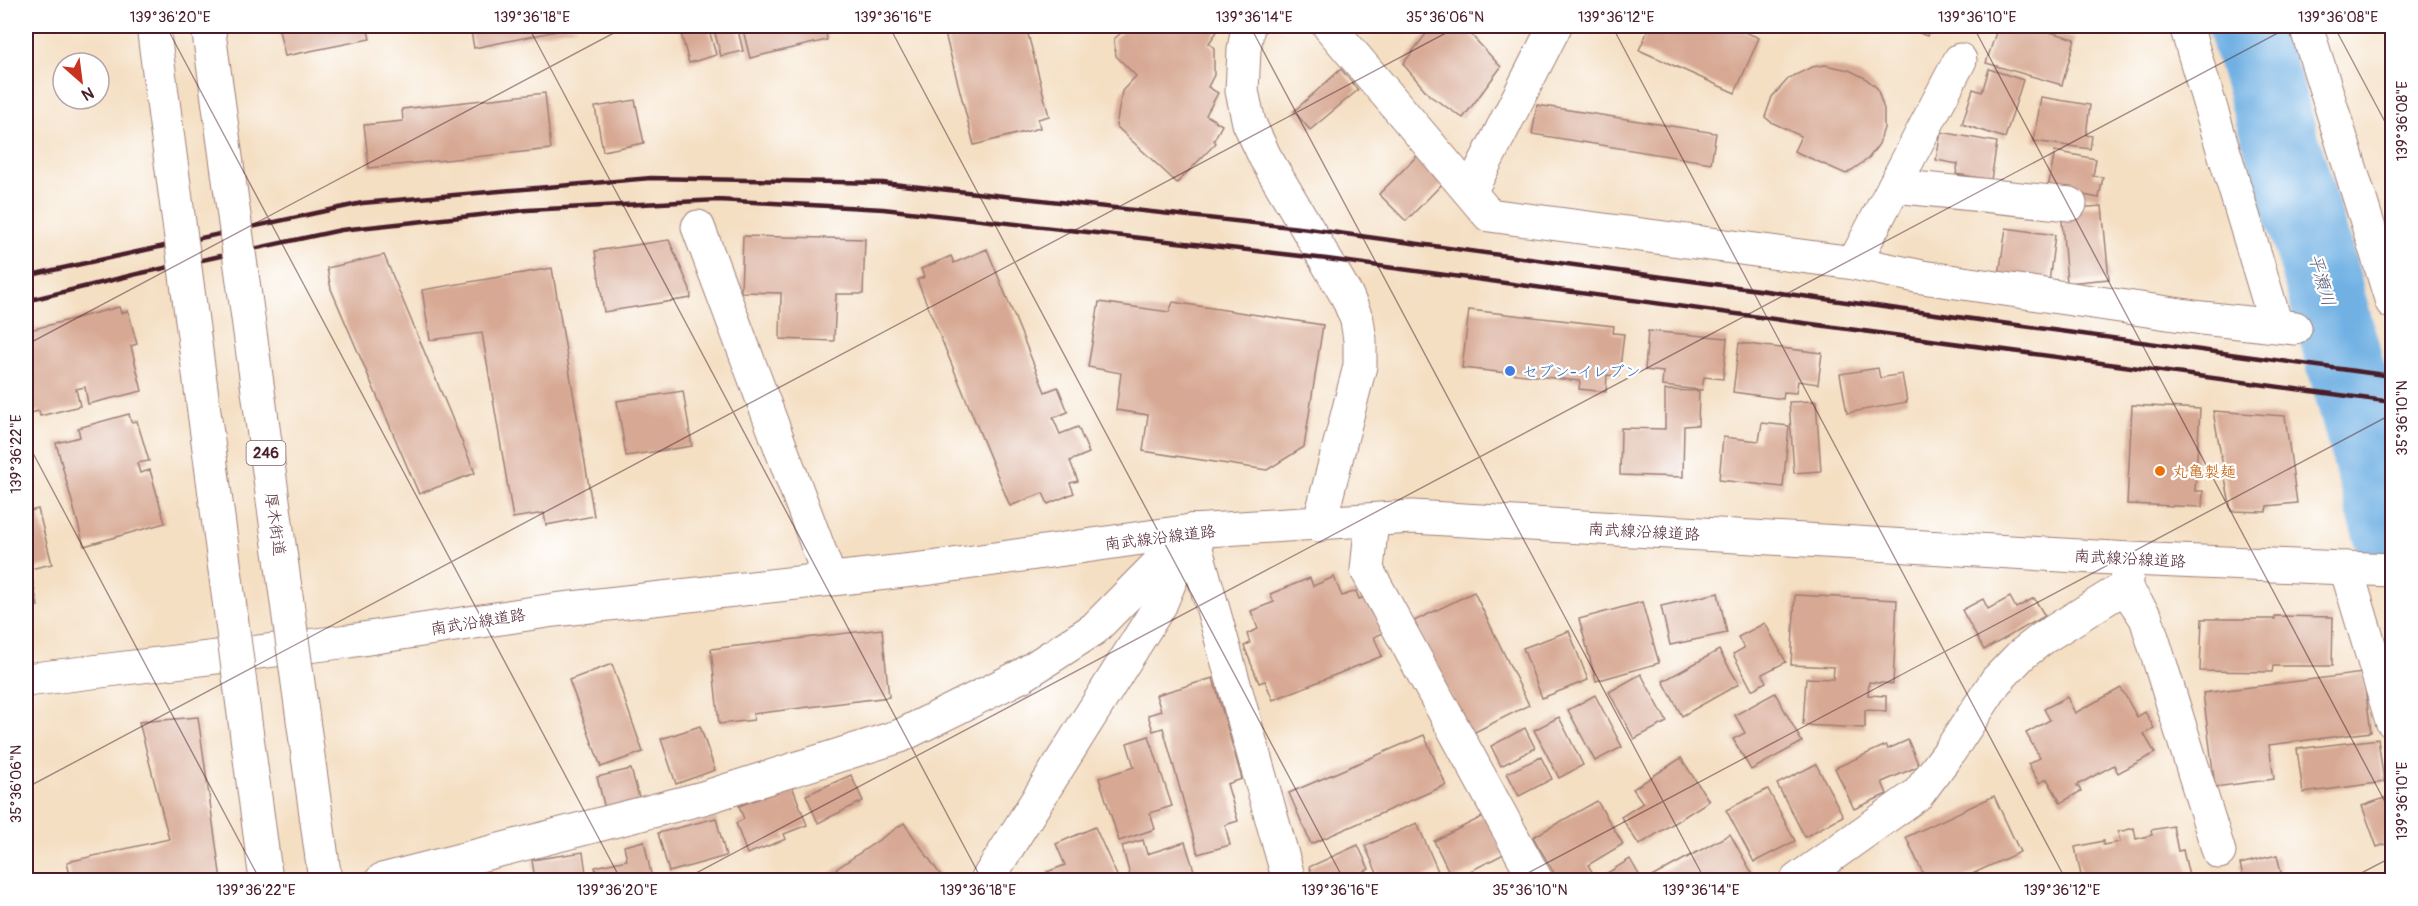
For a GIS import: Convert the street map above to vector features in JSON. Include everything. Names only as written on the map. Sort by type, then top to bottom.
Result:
[{"type":"main road","points":[[153,26],[266,880]]},
{"type":"main road","name":"厚木街道","points":[[208,26],[325,880]]},
{"type":"main road","points":[[1248,26],[1242,91],[1249,123],[1265,157],[1347,296],[1357,320],[1360,340],[1360,366],[1319,525]]},
{"type":"main road","points":[[1329,26],[1489,214],[1854,263],[1922,277],[2202,318],[2285,326],[2186,26]]},
{"type":"main road","points":[[1470,192],[1555,26]]},
{"type":"main road","points":[[2306,26],[2392,302]]},
{"type":"main road","points":[[1854,263],[1960,60]]},
{"type":"main road","points":[[1894,186],[2070,204]]},
{"type":"main road","points":[[698,227],[830,579]]},
{"type":"main road","name":"南武線沿線道路","points":[[931,568],[1191,531],[1424,518],[2127,573],[2392,570]]},
{"type":"main road","points":[[1372,520],[1366,570],[1536,880]]},
{"type":"main road","points":[[382,880],[702,798],[900,736],[1023,675],[1094,628],[1191,531]]},
{"type":"main road","points":[[987,880],[1160,605],[1191,531]]},
{"type":"main road","points":[[1191,531],[1289,880]]},
{"type":"main road","name":"南武沿線道路","points":[[26,680],[349,641],[554,610],[931,568]]},
{"type":"main road","points":[[2353,569],[2392,721]]},
{"type":"main road","points":[[1797,880],[1918,794],[1950,751],[1996,681],[2021,655],[2127,573],[2146,618],[2219,852]]},
{"type":"building","points":[[278,26],[367,26],[370,39],[285,56]]},
{"type":"building","points":[[470,26],[577,26],[577,27],[474,48]]},
{"type":"building","points":[[679,26],[708,26],[716,55],[689,63]]},
{"type":"building","points":[[713,26],[737,26],[743,51],[721,56]]},
{"type":"building","points":[[742,26],[844,26],[826,31],[827,40],[750,58]]},
{"type":"building","points":[[943,26],[1026,26],[1049,116],[1038,119],[1040,128],[974,145]]},
{"type":"building","points":[[1129,26],[1221,26],[1209,43],[1214,48],[1214,75],[1208,87],[1218,93],[1206,115],[1222,125],[1214,140],[1216,143],[1177,183],[1116,126],[1122,91],[1136,76],[1116,56],[1114,39]]},
{"type":"building","points":[[1432,26],[1463,26],[1501,67],[1463,118],[1430,96],[1403,64]]},
{"type":"building","points":[[1650,26],[1731,26],[1759,38],[1735,93],[1639,50]]},
{"type":"building","points":[[1902,26],[1931,26],[1927,36]]},
{"type":"building","points":[[1998,26],[2029,26],[2075,39],[2062,85],[1986,63]]},
{"type":"building","points":[[1825,65],[1849,70],[1865,78],[1877,88],[1884,109],[1884,128],[1879,144],[1868,159],[1846,174],[1794,151],[1801,136],[1765,117],[1772,97],[1789,78],[1812,67]]},
{"type":"building","points":[[1341,69],[1358,90],[1310,130],[1294,111]]},
{"type":"building","points":[[1989,69],[2023,80],[2005,138],[1962,124],[1973,89],[1982,92]]},
{"type":"building","points":[[545,93],[551,149],[369,168],[364,125],[403,121],[402,109]]},
{"type":"building","points":[[2041,97],[2090,105],[2086,135],[2092,136],[2090,149],[2034,141]]},
{"type":"building","points":[[635,100],[644,143],[603,151],[595,107]]},
{"type":"building","points":[[1537,105],[1716,133],[1711,163],[1532,134]]},
{"type":"building","points":[[1941,132],[1997,142],[1991,180],[1956,174],[1958,164],[1936,160]]},
{"type":"building","points":[[2055,151],[2096,159],[2093,176],[2103,177],[2099,198],[2048,188]]},
{"type":"building","points":[[1421,152],[1448,178],[1406,221],[1379,194]]},
{"type":"building","points":[[2102,206],[2109,279],[2067,283],[2061,209]]},
{"type":"building","points":[[2006,228],[2055,235],[2049,282],[1999,275]]},
{"type":"building","points":[[743,236],[865,239],[863,294],[836,294],[834,341],[780,339],[781,293],[741,292]]},
{"type":"building","points":[[669,240],[690,289],[691,298],[604,312],[595,251]]},
{"type":"building","points":[[987,249],[1045,392],[1058,387],[1068,412],[1053,418],[1060,434],[1078,427],[1089,453],[1070,461],[1078,481],[1070,483],[1074,493],[1048,504],[1043,493],[1010,506],[917,280],[924,277],[921,269],[951,256],[954,263]]},
{"type":"building","points":[[384,255],[475,473],[419,494],[331,289],[327,268]]},
{"type":"building","points":[[552,268],[594,516],[546,525],[544,513],[513,518],[482,333],[430,340],[422,290]]},
{"type":"building","points":[[1099,302],[1169,312],[1173,302],[1323,325],[1304,447],[1267,470],[1143,451],[1148,415],[1116,410],[1121,373],[1088,367]]},
{"type":"building","points":[[119,307],[121,313],[128,311],[137,344],[131,346],[142,391],[88,404],[85,387],[76,389],[80,406],[40,416],[39,411],[30,413],[26,393],[26,331]]},
{"type":"building","points":[[1469,310],[1614,326],[1613,333],[1624,334],[1619,376],[1607,375],[1606,392],[1579,389],[1580,381],[1462,368]]},
{"type":"building","points":[[1648,331],[1727,338],[1723,379],[1704,377],[1702,390],[1662,386],[1663,372],[1645,370]]},
{"type":"building","points":[[1739,343],[1822,353],[1818,384],[1798,381],[1796,393],[1784,392],[1783,399],[1733,392]]},
{"type":"building","points":[[1878,368],[1880,378],[1902,374],[1907,402],[1847,413],[1840,374]]},
{"type":"building","points":[[1665,390],[1699,391],[1698,425],[1684,426],[1683,477],[1620,475],[1621,428],[1665,429]]},
{"type":"building","points":[[683,391],[692,446],[626,456],[617,401]]},
{"type":"building","points":[[1816,401],[1821,471],[1794,473],[1789,402]]},
{"type":"building","points":[[2132,405],[2200,409],[2195,491],[2203,491],[2202,507],[2127,504]]},
{"type":"building","points":[[2213,411],[2285,416],[2297,503],[2267,506],[2266,512],[2231,511]]},
{"type":"building","points":[[129,414],[131,422],[137,421],[149,461],[137,463],[140,473],[150,470],[165,523],[84,546],[56,443],[80,437],[78,428]]},
{"type":"building","points":[[1762,423],[1789,426],[1783,487],[1719,480],[1723,437],[1759,441]]},
{"type":"building","points":[[38,509],[52,564],[30,569],[38,606],[26,609],[26,512]]},
{"type":"building","points":[[1334,577],[1342,596],[1356,591],[1359,599],[1368,596],[1383,633],[1374,637],[1382,656],[1273,700],[1265,681],[1259,683],[1244,646],[1250,643],[1247,634],[1258,629],[1251,611],[1274,602],[1270,594],[1310,578],[1313,586]]},
{"type":"building","points":[[1474,592],[1529,705],[1469,735],[1414,621]]},
{"type":"building","points":[[1718,593],[1727,633],[1670,645],[1661,606]]},
{"type":"building","points":[[1795,595],[1897,600],[1893,684],[1869,682],[1868,695],[1886,696],[1886,711],[1865,710],[1865,728],[1803,725],[1806,678],[1833,679],[1834,667],[1791,665]]},
{"type":"building","points":[[2010,597],[2016,608],[2034,598],[2045,616],[1984,650],[1962,610],[1983,599],[1988,609]]},
{"type":"building","points":[[1642,602],[1659,663],[1596,681],[1579,619]]},
{"type":"building","points":[[2275,616],[2333,617],[2332,666],[2273,666],[2272,672],[2200,671],[2202,619],[2275,619]]},
{"type":"building","points":[[1765,623],[1786,662],[1762,674],[1766,682],[1752,690],[1733,654],[1744,648],[1738,637]]},
{"type":"building","points":[[882,629],[889,697],[753,714],[754,720],[719,724],[711,649]]},
{"type":"building","points":[[1569,631],[1588,680],[1542,698],[1523,648]]},
{"type":"building","points":[[1719,650],[1739,684],[1682,716],[1663,681]]},
{"type":"building","points":[[612,664],[643,752],[601,767],[569,680]]},
{"type":"building","points":[[2363,673],[2371,732],[2269,745],[2274,779],[2215,787],[2203,693]]},
{"type":"building","points":[[1641,674],[1667,722],[1634,739],[1609,692]]},
{"type":"building","points":[[1213,678],[1242,779],[1227,784],[1238,821],[1225,825],[1230,845],[1198,854],[1163,728],[1153,731],[1148,715],[1161,711],[1156,695]]},
{"type":"building","points":[[2121,688],[2137,717],[2145,712],[2154,728],[2144,734],[2155,753],[2118,773],[2114,765],[2077,785],[2081,791],[2061,803],[2047,779],[2039,783],[2028,764],[2040,758],[2026,733],[2050,720],[2044,709],[2067,697],[2075,713]]},
{"type":"building","points":[[1775,693],[1802,742],[1751,770],[1733,739],[1745,733],[1735,715]]},
{"type":"building","points":[[1595,695],[1622,747],[1595,761],[1568,710]]},
{"type":"building","points":[[198,717],[221,880],[71,880],[67,862],[169,839],[139,722]]},
{"type":"building","points":[[1559,717],[1583,765],[1559,778],[1534,730]]},
{"type":"building","points":[[700,726],[715,770],[676,784],[661,739]]},
{"type":"building","points":[[1525,728],[1535,748],[1501,766],[1491,746]]},
{"type":"building","points":[[1424,735],[1446,785],[1311,844],[1289,793]]},
{"type":"building","points":[[1149,736],[1172,806],[1150,813],[1155,829],[1119,841],[1099,778],[1134,767],[1127,743]]},
{"type":"building","points":[[2378,739],[2384,782],[2303,793],[2297,749]]},
{"type":"building","points":[[1908,740],[1919,766],[1882,782],[1887,794],[1854,809],[1835,768],[1886,745],[1888,749]]},
{"type":"building","points":[[1541,757],[1552,779],[1519,796],[1507,773]]},
{"type":"building","points":[[1681,758],[1709,801],[1639,845],[1621,817],[1643,803],[1633,789]]},
{"type":"building","points":[[1816,764],[1843,816],[1805,837],[1777,784]]},
{"type":"building","points":[[631,769],[641,804],[606,813],[597,777]]},
{"type":"building","points":[[851,775],[863,801],[818,823],[806,795]]},
{"type":"building","points":[[792,786],[807,825],[784,834],[786,839],[747,854],[736,823],[744,819],[739,806]]},
{"type":"building","points":[[1768,789],[1795,841],[1754,862],[1726,810]]},
{"type":"building","points":[[1994,796],[2020,852],[1959,880],[1950,880],[1948,877],[1942,880],[1926,880],[1906,837]]},
{"type":"building","points":[[2390,796],[2392,842],[2377,847],[2362,806]]},
{"type":"building","points":[[1597,801],[1623,844],[1588,865],[1597,880],[1558,880],[1533,837]]},
{"type":"building","points":[[1484,816],[1504,854],[1453,880],[1434,841]]},
{"type":"building","points":[[716,818],[726,856],[669,872],[658,833]]},
{"type":"building","points":[[904,823],[944,880],[820,880]]},
{"type":"building","points":[[1417,823],[1438,871],[1416,880],[1380,880],[1365,846]]},
{"type":"building","points":[[2173,826],[2178,851],[2183,850],[2189,876],[2168,880],[2082,880],[2075,847],[2103,841],[2103,845],[2120,842],[2118,832],[2134,828],[2136,839],[2152,835],[2151,830]]},
{"type":"building","points":[[1095,827],[1119,880],[1051,880],[1047,872],[1065,865],[1056,844]]},
{"type":"building","points":[[1730,834],[1754,877],[1747,880],[1646,880]]},
{"type":"building","points":[[1143,840],[1147,854],[1185,842],[1197,880],[1138,880],[1137,877],[1131,879],[1122,846]]},
{"type":"building","points":[[644,841],[651,874],[621,880],[598,880],[595,867],[627,860],[624,846]]},
{"type":"building","points":[[1358,845],[1369,869],[1343,880],[1315,880],[1309,867]]},
{"type":"building","points":[[583,852],[587,880],[535,880],[532,860]]},
{"type":"building","points":[[2277,855],[2282,877],[2288,875],[2289,880],[2244,880],[2240,864]]},
{"type":"building","points":[[1630,859],[1642,880],[1600,880],[1599,878]]},
{"type":"waterway","name":"平瀬川","points":[[2246,26],[2316,257],[2392,536]]},
{"type":"railway","points":[[26,276],[362,203],[651,178],[883,183],[1309,229],[2392,376]]},
{"type":"railway","points":[[26,301],[137,274],[341,230],[527,210],[718,200],[883,209],[1327,259],[2392,402]]},
{"type":"place","name":"セブン-イレブン","points":[[1510,371]]},
{"type":"place","name":"丸亀製麺","points":[[2160,471]]}]
